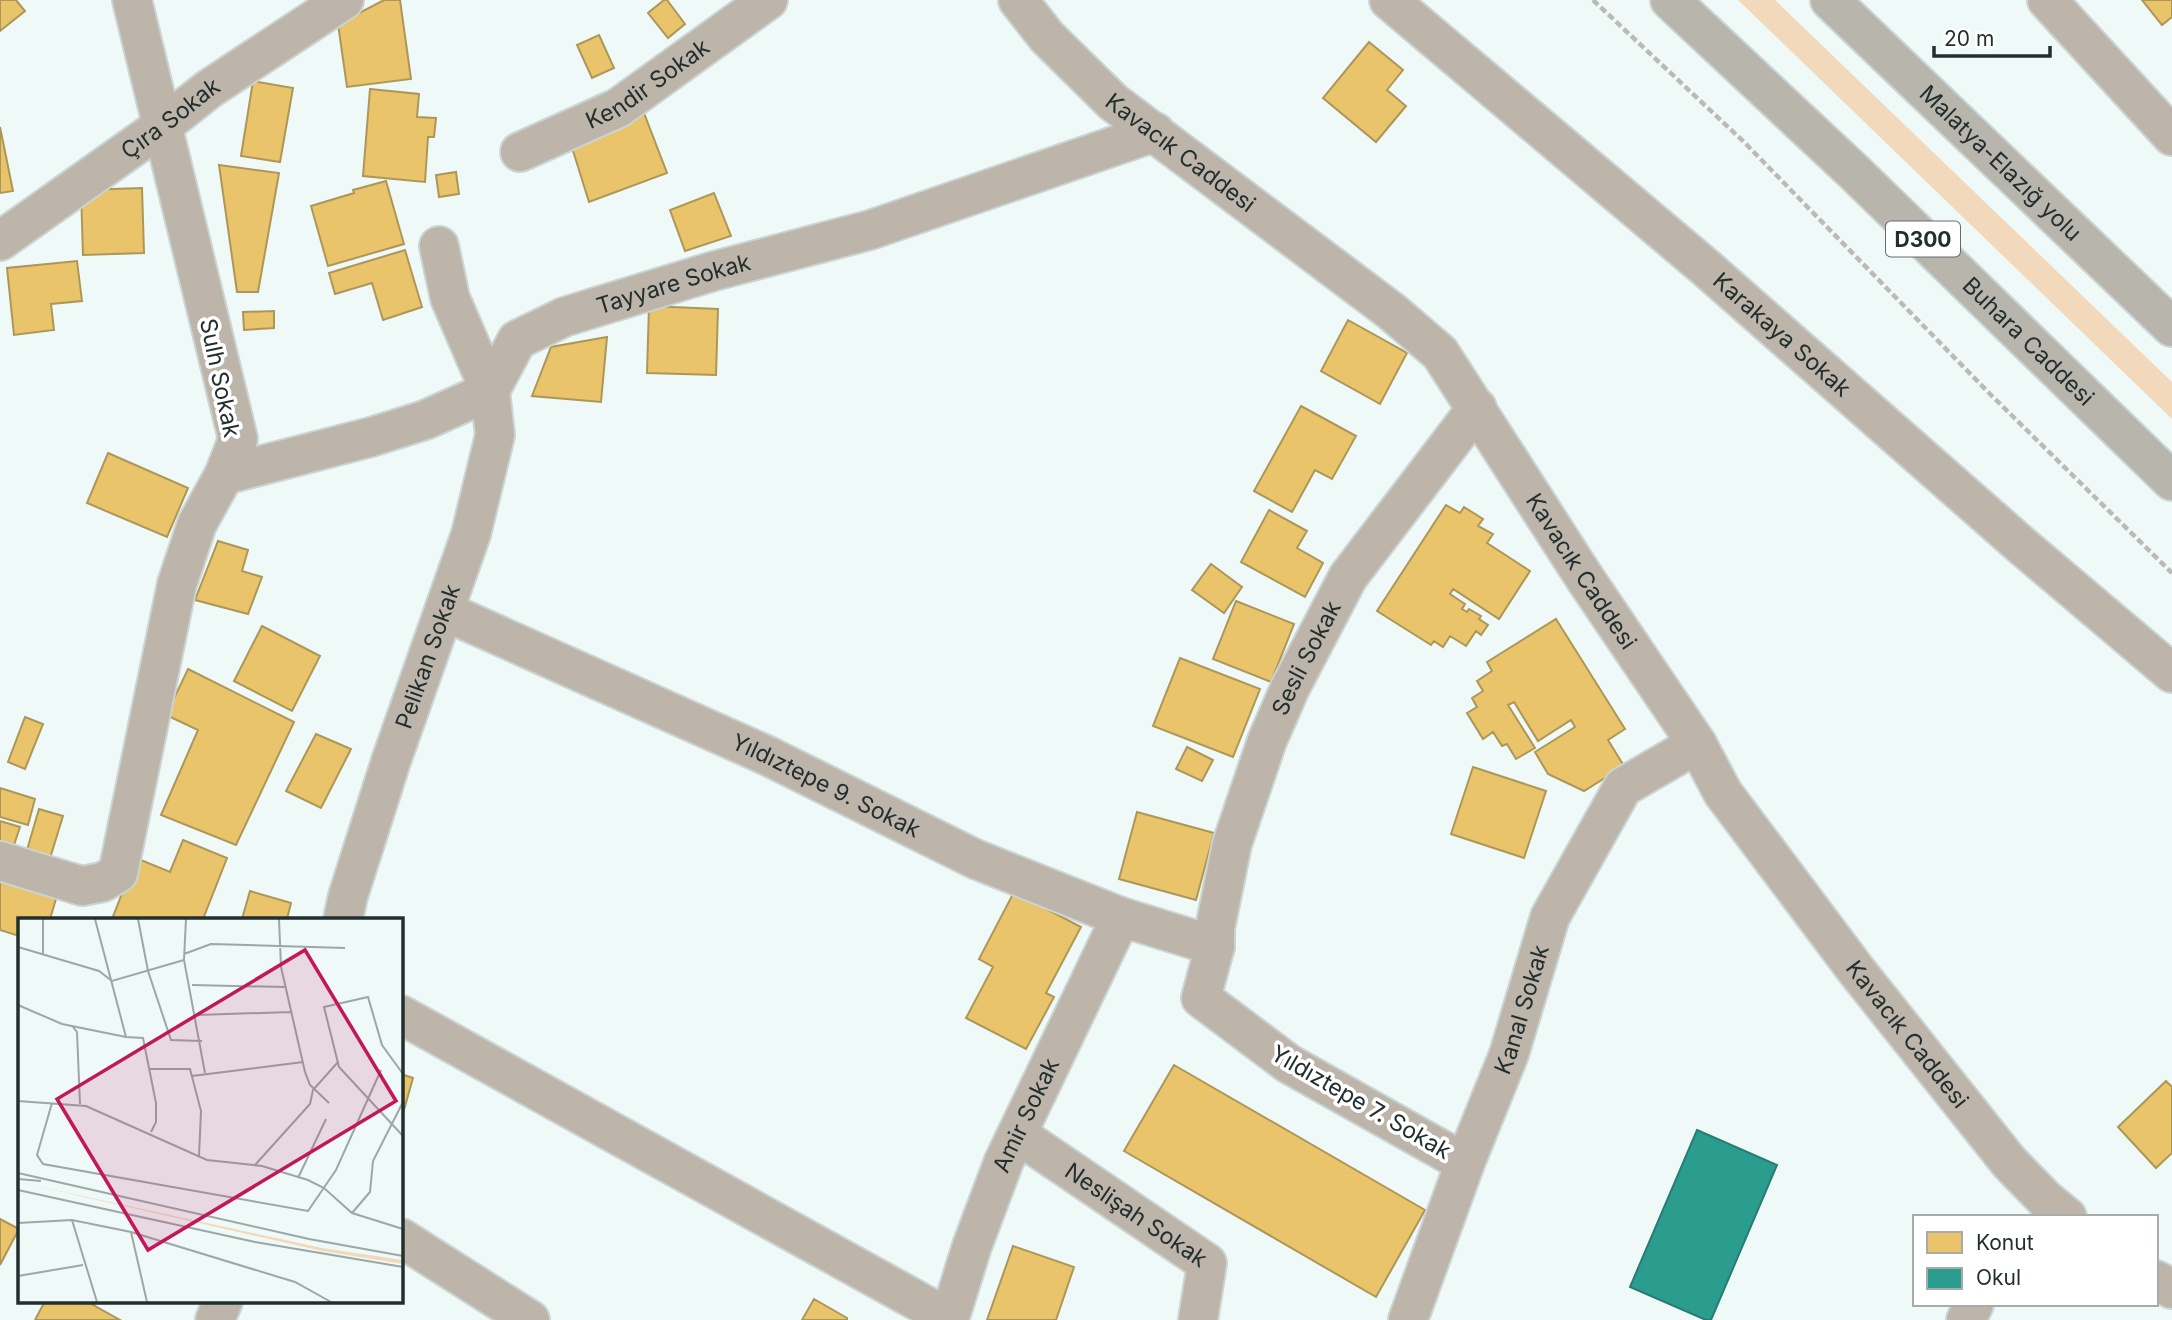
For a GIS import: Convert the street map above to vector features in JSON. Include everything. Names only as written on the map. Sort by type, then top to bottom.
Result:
[{"type":"highway","name":"Buhara Caddesi","points":[[1670,0],[1853,171],[2172,481]]},
{"type":"highway","name":"Malatya-Elazığ yolu","points":[[1830,0],[2172,327]]},
{"type":"street","name":"Sulh Sokak","points":[[0,861],[82,886],[103,882],[118,873],[177,584],[197,524],[224,475],[237,439],[132,0]]},
{"type":"street","name":"Çıra Sokak","points":[[0,241],[161,127],[209,89],[344,0]]},
{"type":"street","name":"Kendir Sokak","points":[[520,152],[618,107],[768,0]]},
{"type":"street","name":"Kavacık Caddesi","points":[[1018,0],[1047,37],[1113,102],[1391,311],[1440,353],[1584,577],[1697,744],[1723,793],[1802,900],[2048,1211]]},
{"type":"street","name":"Karakaya Sokak","points":[[1389,0],[1705,267],[2021,545],[2172,673]]},
{"type":"street","points":[[2047,0],[2172,136]]},
{"type":"street","name":"Tayyare Sokak","points":[[490,391],[517,340],[564,317],[714,271],[870,230],[1155,132]]},
{"type":"street","name":"Pelikan Sokak","points":[[343,918],[391,761],[471,534],[495,435],[490,391],[450,298],[439,246]]},
{"type":"street","points":[[224,475],[371,437],[425,419],[490,391]]},
{"type":"street","name":"Sesli Sokak","points":[[1215,946],[1232,844],[1267,741],[1290,688],[1348,578],[1477,408]]},
{"type":"street","name":"Yıldıztepe 9. Sokak","points":[[444,611],[768,757],[975,859],[1121,917],[1215,946]]},
{"type":"street","name":"Kanal Sokak","points":[[1408,1320],[1465,1163],[1509,1054],[1550,917],[1623,787],[1697,744]]},
{"type":"street","name":"Amir Sokak","points":[[949,1319],[972,1246],[1017,1134],[1121,917]]},
{"type":"street","name":"Yıldıztepe 7. Sokak","points":[[1215,946],[1201,998],[1289,1064],[1465,1163]]},
{"type":"street","points":[[402,1016],[949,1319]]},
{"type":"street","name":"Neslişah Sokak","points":[[1017,1134],[1207,1262],[1198,1320]]},
{"type":"street","points":[[402,1239],[530,1320]]},
{"type":"street","points":[[215,1320],[223,1302]]},
{"type":"path","points":[[1593,0],[1744,142],[1989,393],[2172,573]]},
{"type":"shaded area","points":[[1738,0],[1775,0],[2172,382],[2172,419]]},
{"type":"building: Konut","points":[[0,0],[16,0],[25,11],[0,31]]},
{"type":"building: Konut","points":[[384,0],[400,0],[411,79],[347,87],[338,24]]},
{"type":"building: Konut","points":[[667,0],[685,24],[668,38],[648,13]]},
{"type":"building: Konut","points":[[2142,0],[2172,0],[2172,17],[2162,25]]},
{"type":"building: Konut","points":[[599,35],[614,68],[592,78],[577,45]]},
{"type":"building: Konut","points":[[1369,42],[1403,70],[1387,90],[1406,106],[1376,142],[1323,98]]},
{"type":"building: Konut","points":[[253,81],[293,88],[280,162],[241,156]]},
{"type":"building: Konut","points":[[370,89],[419,94],[417,117],[436,118],[434,137],[428,137],[425,182],[363,176]]},
{"type":"building: Konut","points":[[644,113],[667,173],[589,202],[569,138]]},
{"type":"building: Konut","points":[[0,127],[13,191],[0,193]]},
{"type":"building: Konut","points":[[219,165],[279,173],[258,292],[237,292]]},
{"type":"building: Konut","points":[[456,172],[459,194],[439,197],[436,175]]},
{"type":"building: Konut","points":[[386,181],[404,244],[328,266],[311,206]]},
{"type":"building: Konut","points":[[142,188],[144,253],[83,255],[81,190]]},
{"type":"building: Konut","points":[[714,193],[731,236],[685,251],[670,210]]},
{"type":"building: Konut","points":[[405,250],[422,307],[383,320],[372,283],[335,294],[329,273]]},
{"type":"building: Konut","points":[[77,261],[82,301],[51,304],[54,330],[14,335],[7,268]]},
{"type":"building: Konut","points":[[649,306],[718,309],[716,375],[647,373]]},
{"type":"building: Konut","points":[[274,311],[274,328],[244,330],[243,312]]},
{"type":"building: Konut","points":[[1348,320],[1407,353],[1380,404],[1321,371]]},
{"type":"building: Konut","points":[[607,337],[601,402],[532,396],[551,347]]},
{"type":"building: Konut","points":[[1301,406],[1356,436],[1332,479],[1315,470],[1292,512],[1254,491]]},
{"type":"building: Konut","points":[[108,453],[188,488],[167,537],[87,503]]},
{"type":"building: Konut","points":[[1446,505],[1460,513],[1464,507],[1483,519],[1478,526],[1493,534],[1487,543],[1530,571],[1499,619],[1453,589],[1450,594],[1465,604],[1462,609],[1467,612],[1469,609],[1481,616],[1479,619],[1488,625],[1481,635],[1476,631],[1466,646],[1450,636],[1443,647],[1434,641],[1431,645],[1377,611]]},
{"type":"building: Konut","points":[[1269,510],[1307,531],[1297,548],[1323,563],[1305,597],[1241,562]]},
{"type":"building: Konut","points":[[218,541],[248,550],[242,571],[262,577],[248,614],[195,600]]},
{"type":"building: Konut","points":[[1211,564],[1242,587],[1224,613],[1192,590]]},
{"type":"building: Konut","points":[[1236,601],[1294,624],[1271,682],[1213,659]]},
{"type":"building: Konut","points":[[1556,619],[1625,729],[1608,740],[1624,766],[1584,791],[1548,774],[1535,752],[1575,727],[1571,720],[1538,741],[1514,702],[1508,705],[1535,748],[1516,759],[1507,744],[1502,746],[1493,732],[1483,739],[1467,713],[1477,707],[1472,698],[1483,691],[1477,681],[1492,671],[1487,662]]},
{"type":"building: Konut","points":[[262,626],[320,656],[292,711],[234,681]]},
{"type":"building: Konut","points":[[1180,658],[1260,689],[1233,757],[1153,726]]},
{"type":"building: Konut","points":[[188,669],[294,722],[236,845],[161,815],[198,730],[166,715]]},
{"type":"building: Konut","points":[[25,717],[43,724],[25,769],[8,762]]},
{"type":"building: Konut","points":[[316,734],[351,749],[321,808],[286,791]]},
{"type":"building: Konut","points":[[1187,747],[1213,760],[1202,781],[1176,769]]},
{"type":"building: Konut","points":[[1473,767],[1546,791],[1524,858],[1451,834]]},
{"type":"building: Konut","points":[[0,788],[35,799],[28,825],[0,817]]},
{"type":"building: Konut","points":[[39,809],[63,816],[47,868],[24,860]]},
{"type":"building: Konut","points":[[1137,812],[1214,833],[1196,900],[1119,879]]},
{"type":"building: Konut","points":[[0,821],[20,827],[11,854],[0,850]]},
{"type":"building: Konut","points":[[183,840],[227,858],[203,918],[112,918],[136,858],[170,872]]},
{"type":"building: Konut","points":[[0,872],[59,889],[50,918],[18,918],[18,936],[0,930]]},
{"type":"building: Konut","points":[[250,891],[291,903],[287,918],[242,918]]},
{"type":"building: Konut","points":[[1014,892],[1081,927],[1046,993],[1054,997],[1026,1049],[966,1018],[993,967],[979,959]]},
{"type":"building: Konut","points":[[1174,1065],[1425,1210],[1376,1297],[1124,1151]]},
{"type":"building: Konut","points":[[402,1074],[413,1078],[404,1110],[402,1109]]},
{"type":"building: Konut","points":[[2166,1081],[2172,1087],[2172,1153],[2156,1168],[2118,1127]]},
{"type":"building: Konut","points":[[0,1219],[18,1231],[0,1265]]},
{"type":"building: Konut","points":[[1013,1246],[1074,1267],[1056,1320],[987,1320]]},
{"type":"building: Konut","points":[[814,1299],[847,1318],[847,1320],[802,1320]]},
{"type":"building: Konut","points":[[44,1302],[88,1302],[120,1320],[35,1320]]},
{"type":"building: Okul","points":[[1697,1130],[1777,1165],[1711,1320],[1630,1287]]}]
